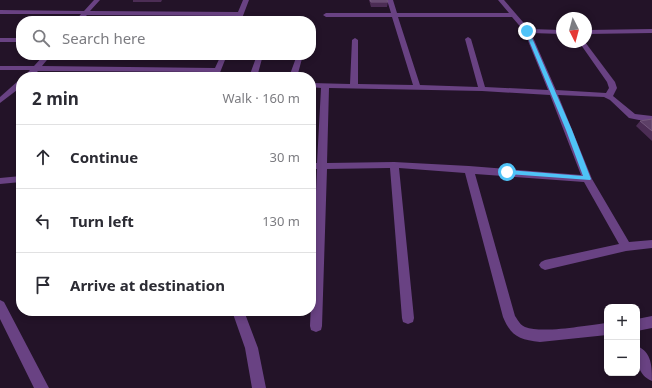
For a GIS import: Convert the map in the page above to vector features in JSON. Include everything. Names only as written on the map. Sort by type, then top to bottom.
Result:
[{"type":"street","points":[[84,14],[97,0]]},
{"type":"street","points":[[0,12],[84,14],[240,14],[246,0]]},
{"type":"street","points":[[390,0],[417,87]]},
{"type":"street","points":[[501,0],[527,31],[588,179],[626,247]]},
{"type":"street","points":[[326,15],[515,15]]},
{"type":"street","points":[[527,31],[556,32]]},
{"type":"street","points":[[592,32],[652,31]]},
{"type":"street","points":[[468,39],[482,89]]},
{"type":"street","points":[[0,40],[16,40]]},
{"type":"street","points":[[354,85],[355,40]]},
{"type":"street","points":[[586,48],[611,82],[613,88],[609,96]]},
{"type":"street","points":[[34,72],[44,60]]},
{"type":"street","points":[[217,72],[222,60]]},
{"type":"street","points":[[254,72],[258,60]]},
{"type":"street","points":[[294,72],[298,60]]},
{"type":"street","points":[[0,68],[144,72]]},
{"type":"street","points":[[316,85],[482,89],[609,96],[628,114],[634,117],[652,118]]},
{"type":"street","points":[[316,326],[325,85]]},
{"type":"street","points":[[0,102],[16,88]]},
{"type":"street","points":[[316,166],[394,165],[469,169],[588,179]]},
{"type":"street","points":[[394,165],[408,318]]},
{"type":"street","points":[[469,169],[509,318],[514,328],[524,334],[542,335],[604,329]]},
{"type":"street","points":[[0,181],[16,179]]},
{"type":"street","points":[[546,265],[626,247],[652,244]]},
{"type":"street","points":[[0,306],[42,388]]},
{"type":"street","points":[[240,316],[250,340],[256,365],[259,388]]},
{"type":"street","points":[[640,324],[652,322]]},
{"type":"street","points":[[640,357],[652,374]]},
{"type":"building","points":[[370,0],[387,0],[388,2],[371,2]]},
{"type":"building","points":[[652,119],[652,131],[640,121]]},
{"type":"route","points":[[507,172],[588,179],[527,31]]}]
